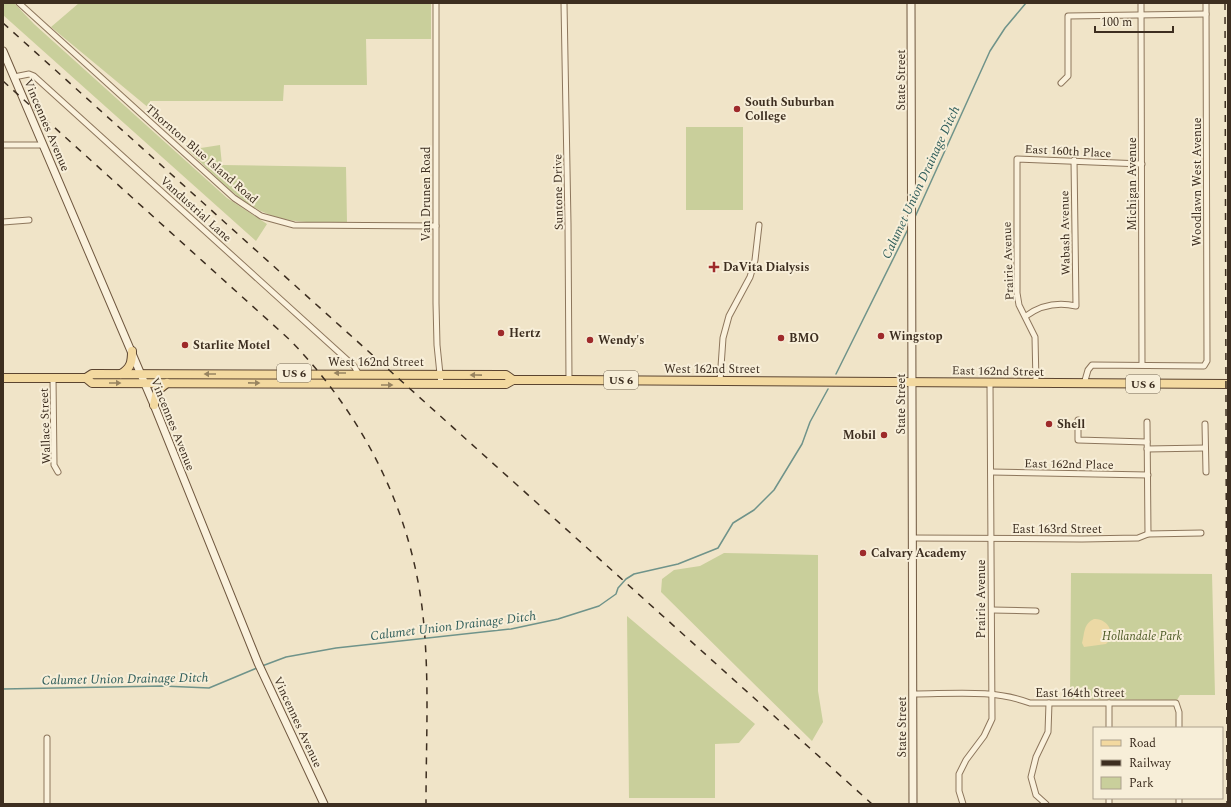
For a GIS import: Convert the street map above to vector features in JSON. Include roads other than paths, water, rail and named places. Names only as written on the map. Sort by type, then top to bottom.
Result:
[{"type":"main road","points":[[122,374],[127,371],[132,364],[132,351]]},
{"type":"main road","name":"West 162nd Street","points":[[141,374],[358,373],[506,375],[513,380]]},
{"type":"main road","points":[[358,373],[359,384]]},
{"type":"main road","name":"US 6","points":[[3,378],[86,378],[92,374],[141,374]]},
{"type":"main road","name":"US 6","points":[[86,378],[92,383],[145,383]]},
{"type":"main road","name":"West 162nd Street","points":[[145,383],[506,384],[513,380],[912,382]]},
{"type":"main road","name":"East 162nd Street","points":[[912,382],[1228,384]]},
{"type":"main road","points":[[154,405],[156,391],[166,383]]},
{"type":"street","name":"Thornton Blue Island Road","points":[[19,3],[234,198],[261,216],[294,225],[436,226]]},
{"type":"street","name":"Van Drunen Road","points":[[436,3],[436,226],[439,374],[441,384]]},
{"type":"street","name":"Suntone Drive","points":[[564,3],[569,380]]},
{"type":"street","name":"State Street","points":[[911,3],[913,804]]},
{"type":"street","name":"Michigan Avenue","points":[[1141,3],[1142,366]]},
{"type":"street","name":"Woodlawn West Avenue","points":[[1142,366],[1204,366],[1207,361],[1206,3]]},
{"type":"street","points":[[1061,83],[1068,76],[1068,16],[1206,14]]},
{"type":"street","name":"Vincennes Avenue","points":[[3,51],[132,351],[260,666],[324,804]]},
{"type":"street","name":"Vandustrial Lane","points":[[14,77],[29,74],[34,76],[354,366],[358,373]]},
{"type":"street","points":[[3,145],[43,145]]},
{"type":"street","name":"East 160th Place","points":[[1017,159],[1074,160],[1110,164],[1142,164]]},
{"type":"street","name":"Prairie Avenue","points":[[1017,159],[1017,293],[1019,305],[1026,316],[1035,337],[1036,383]]},
{"type":"street","name":"Wabash Avenue","points":[[1026,316],[1036,309],[1044,306],[1076,306],[1074,160]]},
{"type":"street","points":[[3,222],[29,220]]},
{"type":"street","points":[[720,381],[723,338],[729,316],[750,276],[756,260],[759,225]]},
{"type":"street","points":[[1084,384],[1088,370],[1092,366],[1142,366]]},
{"type":"street","name":"Wallace Street","points":[[53,378],[54,465],[58,472]]},
{"type":"street","name":"Prairie Avenue","points":[[963,804],[959,791],[959,774],[966,760],[984,736],[992,720],[990,383]]},
{"type":"street","points":[[1078,420],[1078,440],[1147,442]]},
{"type":"street","points":[[1147,422],[1148,534]]},
{"type":"street","points":[[1205,424],[1206,472]]},
{"type":"street","points":[[1147,449],[1205,448]]},
{"type":"street","name":"East 162nd Place","points":[[991,472],[1148,475]]},
{"type":"street","name":"East 163rd Street","points":[[912,538],[1138,538],[1148,534],[1201,533]]},
{"type":"street","points":[[992,610],[1036,611]]},
{"type":"street","name":"East 164th Street","points":[[913,694],[992,694],[1013,697],[1030,703],[1176,703],[1179,712],[1179,727]]},
{"type":"street","points":[[1046,804],[1036,795],[1031,777],[1036,757],[1048,732],[1049,703]]},
{"type":"street","points":[[1109,704],[1109,727]]},
{"type":"street","points":[[47,738],[47,804]]},
{"type":"waterway","name":"Calumet Union Drainage Ditch","points":[[915,217],[990,51],[1005,28],[1026,3]]},
{"type":"waterway","name":"Calumet Union Drainage Ditch","points":[[836,374],[908,229]]},
{"type":"waterway","name":"Calumet Union Drainage Ditch","points":[[262,666],[286,657],[336,648],[511,629],[558,619],[599,606],[616,594],[618,588],[626,579],[634,574],[678,564],[718,548],[733,523],[754,510],[774,490],[802,444],[810,422],[828,389]]},
{"type":"waterway","name":"Calumet Union Drainage Ditch","points":[[3,689],[163,686],[209,688],[257,668]]},
{"type":"railway","points":[[1225,3],[1227,804]]},
{"type":"railway","points":[[3,23],[872,804]]},
{"type":"railway","points":[[3,81],[290,340],[316,368],[339,398],[360,430],[378,463],[393,497],[406,533],[416,569],[422,607],[426,656],[426,804]]},
{"type":"place","name":"South Suburban College","points":[[737,109]]},
{"type":"place","name":"DaVita Dialysis","points":[[714,267]]},
{"type":"place","name":"Hertz","points":[[501,333]]},
{"type":"place","name":"Wingstop","points":[[881,336]]},
{"type":"place","name":"BMO","points":[[781,338]]},
{"type":"place","name":"Wendy's","points":[[590,340]]},
{"type":"place","name":"Starlite Motel","points":[[185,345]]},
{"type":"place","name":"Shell","points":[[1049,424]]},
{"type":"place","name":"Mobil","points":[[884,435]]},
{"type":"place","name":"Calvary Academy","points":[[863,553]]},
{"type":"park label","name":"Hollandale Park","points":[[1142,636]]}]
